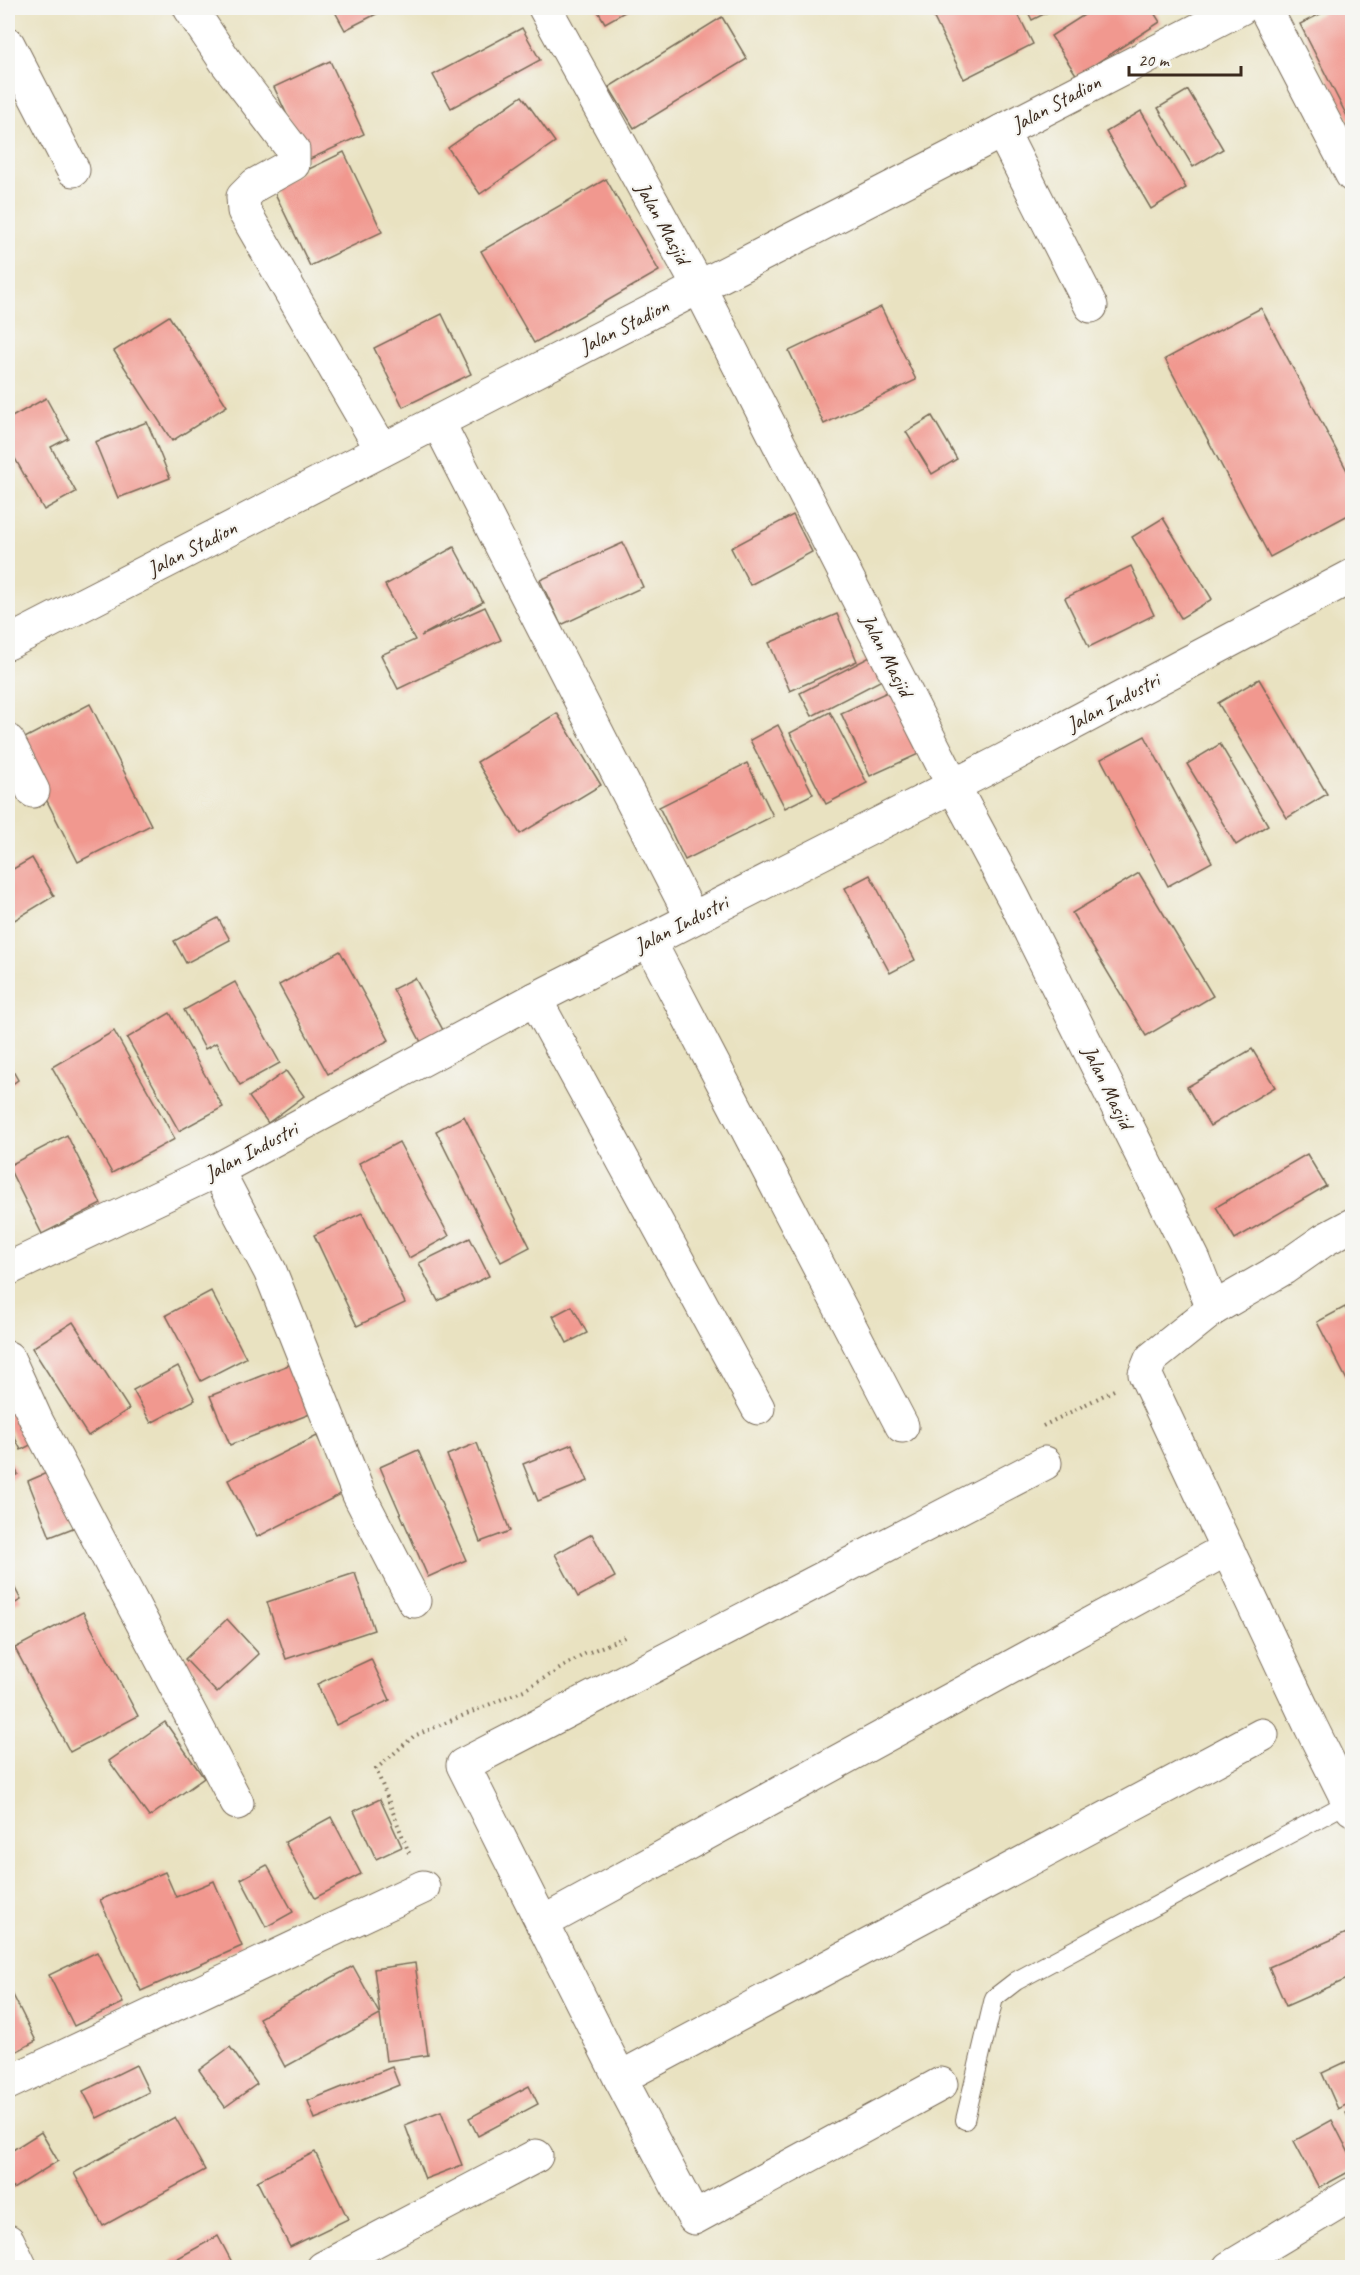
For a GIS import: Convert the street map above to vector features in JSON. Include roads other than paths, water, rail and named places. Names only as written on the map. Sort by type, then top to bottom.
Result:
[{"type":"street","points":[[190,8],[226,62],[293,150],[293,164],[255,186],[243,197],[244,211],[382,450]]},
{"type":"street","name":"Jalan Masjid","points":[[545,8],[699,287],[953,785],[1013,897],[1204,1285]]},
{"type":"street","name":"Jalan Stadion","points":[[8,644],[1002,131],[1192,18],[1241,8]]},
{"type":"street","points":[[1264,8],[1353,175]]},
{"type":"street","points":[[8,44],[73,170]]},
{"type":"street","points":[[1002,131],[1091,306]]},
{"type":"street","points":[[438,422],[692,918]]},
{"type":"street","name":"Jalan Industri","points":[[8,1269],[217,1170],[535,999],[953,785],[1353,576]]},
{"type":"street","points":[[8,741],[33,791]]},
{"type":"street","points":[[649,941],[902,1426]]},
{"type":"street","points":[[535,999],[758,1408]]},
{"type":"street","points":[[217,1170],[270,1271],[358,1495],[414,1601]]},
{"type":"street","points":[[1351,1806],[1145,1374],[1151,1359],[1204,1285],[1284,1268],[1324,1240],[1353,1225]]},
{"type":"street","points":[[8,1358],[38,1422],[237,1803]]},
{"type":"street","points":[[941,2084],[694,2218],[620,2078],[463,1765],[1044,1463]]},
{"type":"street","points":[[542,1923],[1227,1549]]},
{"type":"street","points":[[620,2078],[1262,1735]]},
{"type":"street","points":[[8,2083],[423,1887]]},
{"type":"street","points":[[323,2268],[536,2156]]},
{"type":"street","points":[[1229,2268],[1353,2194]]},
{"type":"street","points":[[8,2241],[21,2268]]},
{"type":"lane","points":[[965,2120],[994,1998],[1016,1981],[1351,1806]]}]
